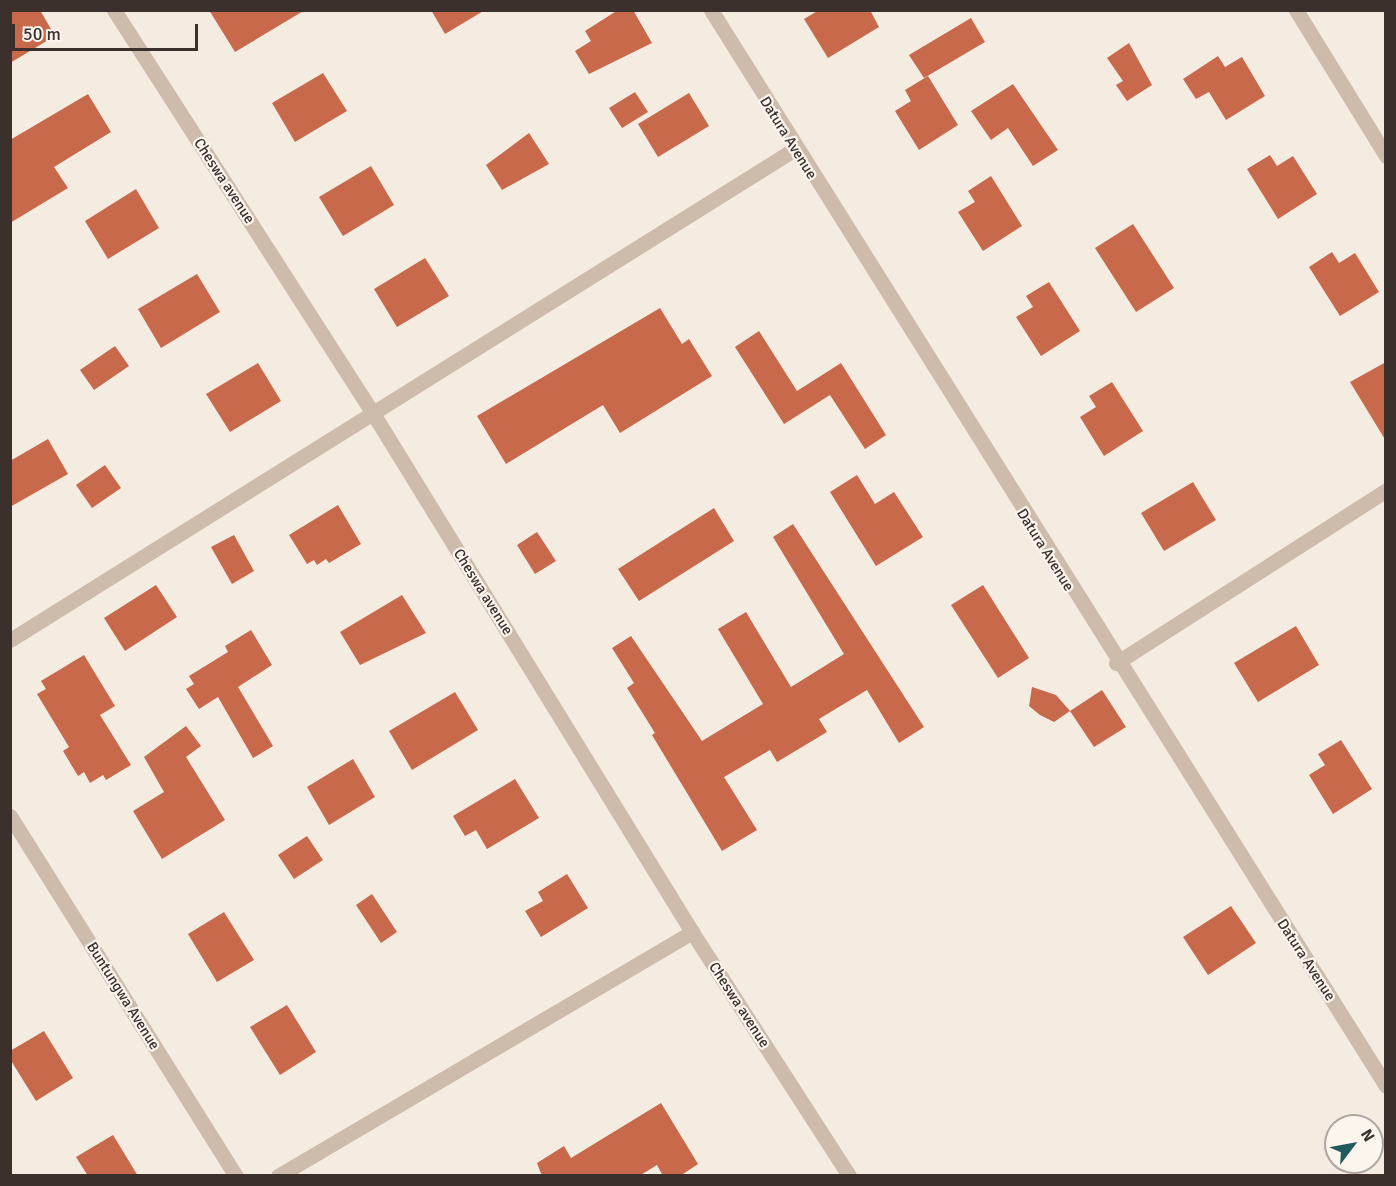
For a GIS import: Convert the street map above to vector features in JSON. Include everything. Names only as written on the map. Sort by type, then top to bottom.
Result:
[{"type":"street","name":"Cheswa avenue","points":[[114,10],[374,415],[692,932],[849,1176]]},
{"type":"street","name":"Datura Avenue","points":[[711,10],[795,149],[1116,663],[1386,1086]]},
{"type":"street","points":[[1296,10],[1386,156]]},
{"type":"street","points":[[10,640],[374,415],[795,149]]},
{"type":"street","points":[[1116,663],[1386,490]]},
{"type":"street","name":"Buntungwa Avenue","points":[[10,816],[236,1176]]},
{"type":"street","points":[[278,1176],[692,932]]},
{"type":"building","points":[[10,10],[40,10],[55,36],[10,63]]},
{"type":"building","points":[[209,10],[305,10],[235,52]]},
{"type":"building","points":[[431,10],[485,10],[445,34]]},
{"type":"building","points":[[618,10],[633,10],[652,43],[589,74],[575,51],[591,41],[585,31]]},
{"type":"building","points":[[819,10],[870,10],[879,27],[828,58],[804,19]]},
{"type":"building","points":[[971,18],[985,42],[924,78],[909,55]]},
{"type":"building","points":[[1129,43],[1152,85],[1127,101],[1116,85],[1123,81],[1107,58]]},
{"type":"building","points":[[1218,56],[1225,67],[1242,57],[1265,96],[1226,120],[1209,92],[1196,99],[1183,79]]},
{"type":"building","points":[[323,73],[347,111],[295,142],[272,103]]},
{"type":"building","points":[[928,76],[958,125],[919,150],[895,111],[911,101],[905,90]]},
{"type":"building","points":[[1013,84],[1058,150],[1033,166],[1008,128],[991,140],[971,111]]},
{"type":"building","points":[[635,92],[648,112],[622,128],[609,108]]},
{"type":"building","points":[[689,93],[709,126],[658,157],[638,124]]},
{"type":"building","points":[[88,94],[111,132],[54,167],[68,188],[10,223],[10,140]]},
{"type":"building","points":[[529,133],[549,164],[502,190],[486,165]]},
{"type":"building","points":[[1270,155],[1277,166],[1293,156],[1317,194],[1278,219],[1247,169]]},
{"type":"building","points":[[371,166],[394,205],[343,236],[319,197]]},
{"type":"building","points":[[991,176],[1022,226],[983,251],[958,212],[975,202],[968,191]]},
{"type":"building","points":[[136,189],[159,228],[108,259],[85,221]]},
{"type":"building","points":[[1133,224],[1174,288],[1136,312],[1095,248]]},
{"type":"building","points":[[1332,252],[1339,263],[1355,253],[1379,292],[1340,316],[1309,267]]},
{"type":"building","points":[[425,258],[449,296],[397,327],[374,289]]},
{"type":"building","points":[[197,274],[220,312],[161,348],[138,309]]},
{"type":"building","points":[[1049,282],[1080,331],[1041,356],[1016,317],[1033,307],[1026,296]]},
{"type":"building","points":[[660,308],[682,344],[689,339],[712,376],[620,433],[603,405],[506,464],[477,416]]},
{"type":"building","points":[[759,331],[797,391],[841,363],[886,435],[865,449],[830,395],[784,424],[735,347]]},
{"type":"building","points":[[115,346],[129,366],[94,390],[80,370]]},
{"type":"building","points":[[1386,362],[1386,441],[1350,382]]},
{"type":"building","points":[[258,363],[281,401],[230,432],[206,394]]},
{"type":"building","points":[[1112,382],[1143,431],[1104,456],[1080,417],[1096,407],[1089,396]]},
{"type":"building","points":[[48,439],[68,474],[10,507],[10,461]]},
{"type":"building","points":[[105,465],[121,488],[92,508],[76,485]]},
{"type":"building","points":[[857,475],[875,504],[894,492],[923,537],[876,566],[830,492]]},
{"type":"building","points":[[1193,482],[1216,520],[1164,551],[1141,513]]},
{"type":"building","points":[[338,505],[361,544],[329,563],[326,559],[317,565],[314,560],[307,564],[289,535]]},
{"type":"building","points":[[714,508],[734,541],[639,601],[618,569]]},
{"type":"building","points":[[793,524],[924,727],[899,743],[867,690],[819,719],[827,732],[777,762],[770,750],[724,777],[757,830],[722,851],[652,735],[655,733],[627,688],[634,683],[612,648],[631,636],[702,741],[763,704],[718,629],[746,612],[791,687],[844,654],[773,537]]},
{"type":"building","points":[[537,532],[556,561],[535,574],[517,545]]},
{"type":"building","points":[[234,535],[254,571],[232,584],[211,547]]},
{"type":"building","points":[[156,585],[177,617],[125,651],[104,618]]},
{"type":"building","points":[[983,585],[1029,658],[998,678],[951,605]]},
{"type":"building","points":[[402,595],[426,633],[360,665],[340,632]]},
{"type":"building","points":[[1296,626],[1319,665],[1258,702],[1234,663]]},
{"type":"building","points":[[251,630],[272,665],[238,687],[273,746],[253,758],[218,697],[199,709],[186,689],[194,684],[189,676],[228,652],[225,646]]},
{"type":"building","points":[[84,655],[115,706],[100,715],[131,765],[106,780],[103,775],[90,783],[84,772],[78,776],[63,751],[69,747],[37,694],[46,689],[41,681]]},
{"type":"building","points":[[1032,687],[1056,695],[1070,711],[1054,722],[1040,715],[1029,706]]},
{"type":"building","points":[[1102,690],[1126,727],[1094,747],[1070,711]]},
{"type":"building","points":[[455,692],[478,730],[412,770],[389,731]]},
{"type":"building","points":[[186,726],[201,746],[186,757],[225,820],[162,859],[133,811],[164,792],[144,757]]},
{"type":"building","points":[[1341,740],[1372,789],[1333,814],[1309,775],[1325,765],[1318,754]]},
{"type":"building","points":[[353,759],[375,797],[329,825],[307,787]]},
{"type":"building","points":[[515,779],[539,818],[487,849],[476,830],[465,836],[453,816]]},
{"type":"building","points":[[307,836],[323,860],[294,879],[278,855]]},
{"type":"building","points":[[567,874],[588,908],[541,937],[525,911],[543,901],[538,892]]},
{"type":"building","points":[[372,894],[397,932],[381,943],[356,905]]},
{"type":"building","points":[[1231,906],[1256,943],[1208,975],[1183,937]]},
{"type":"building","points":[[224,912],[254,960],[217,982],[188,934]]},
{"type":"building","points":[[287,1005],[316,1052],[280,1075],[250,1027]]},
{"type":"building","points":[[44,1031],[73,1078],[36,1101],[10,1059],[10,1051]]},
{"type":"building","points":[[661,1103],[698,1164],[680,1176],[663,1176],[657,1165],[639,1176],[542,1176],[537,1163],[564,1146],[571,1158]]},
{"type":"building","points":[[113,1135],[138,1176],[88,1176],[76,1157]]}]
